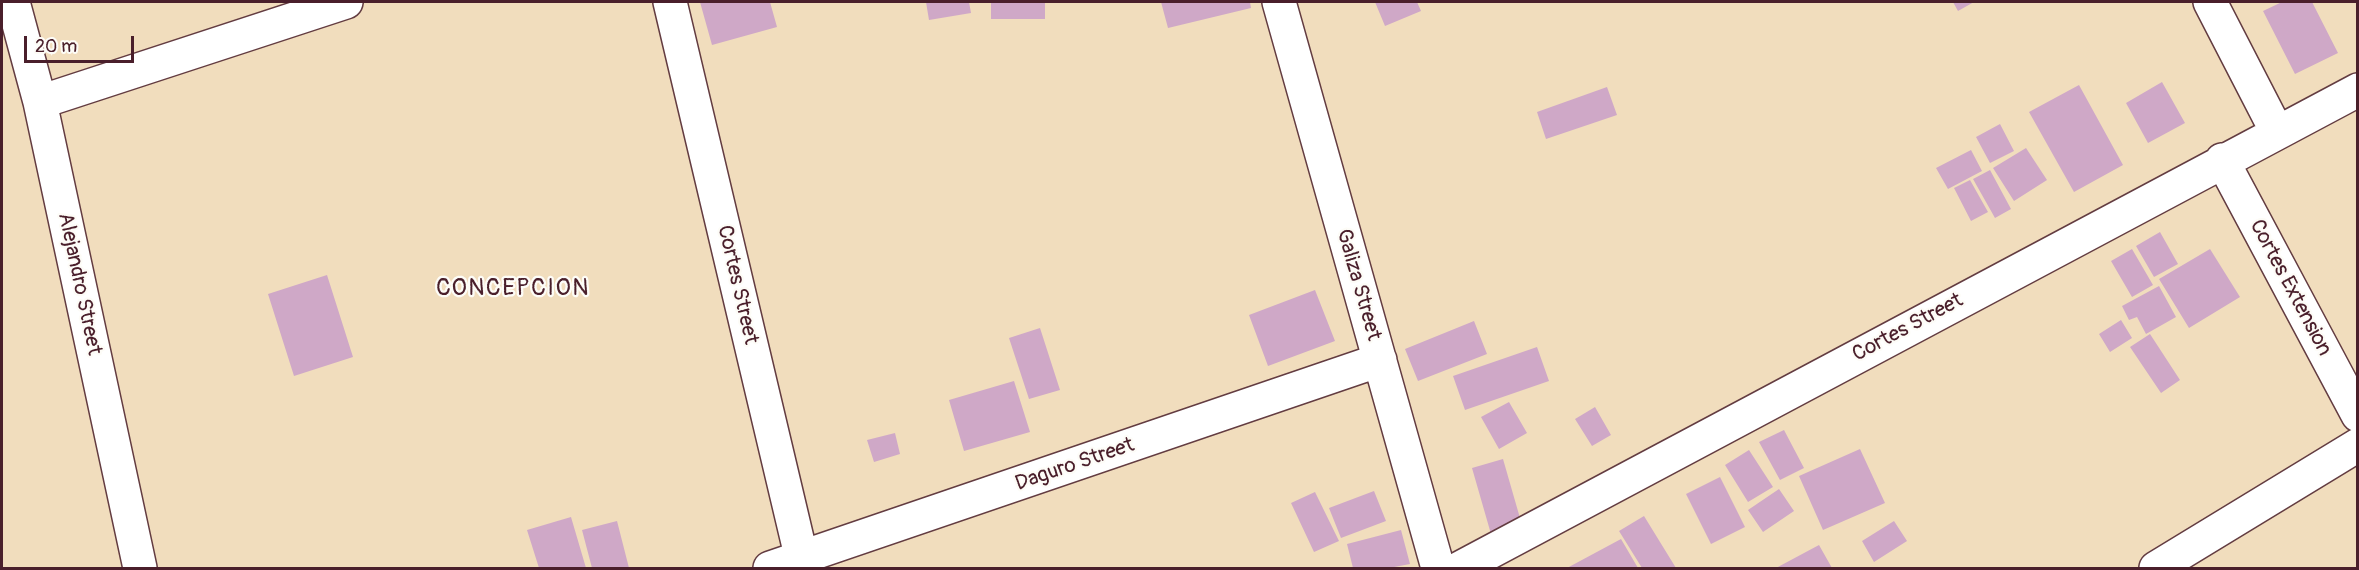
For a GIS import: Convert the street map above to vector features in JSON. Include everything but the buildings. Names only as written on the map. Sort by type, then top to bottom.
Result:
[{"type":"street","name":"Alejandro Street","points":[[13,2],[40,102],[140,568]]},
{"type":"street","points":[[40,102],[346,2]]},
{"type":"street","name":"Cortes Street","points":[[670,2],[803,564]]},
{"type":"street","name":"Galiza Street","points":[[1279,2],[1438,568]]},
{"type":"street","points":[[2210,2],[2277,132]]},
{"type":"street","name":"Cortes Street","points":[[1460,568],[2222,160],[2358,90]]},
{"type":"street","name":"Cortes Extension","points":[[2222,160],[2358,416]]},
{"type":"street","name":"Daguro Street","points":[[770,568],[803,564],[1380,360]]},
{"type":"street","points":[[2156,568],[2358,445]]},
{"type":"district","name":"CONCEPCION","points":[[513,289]]}]
